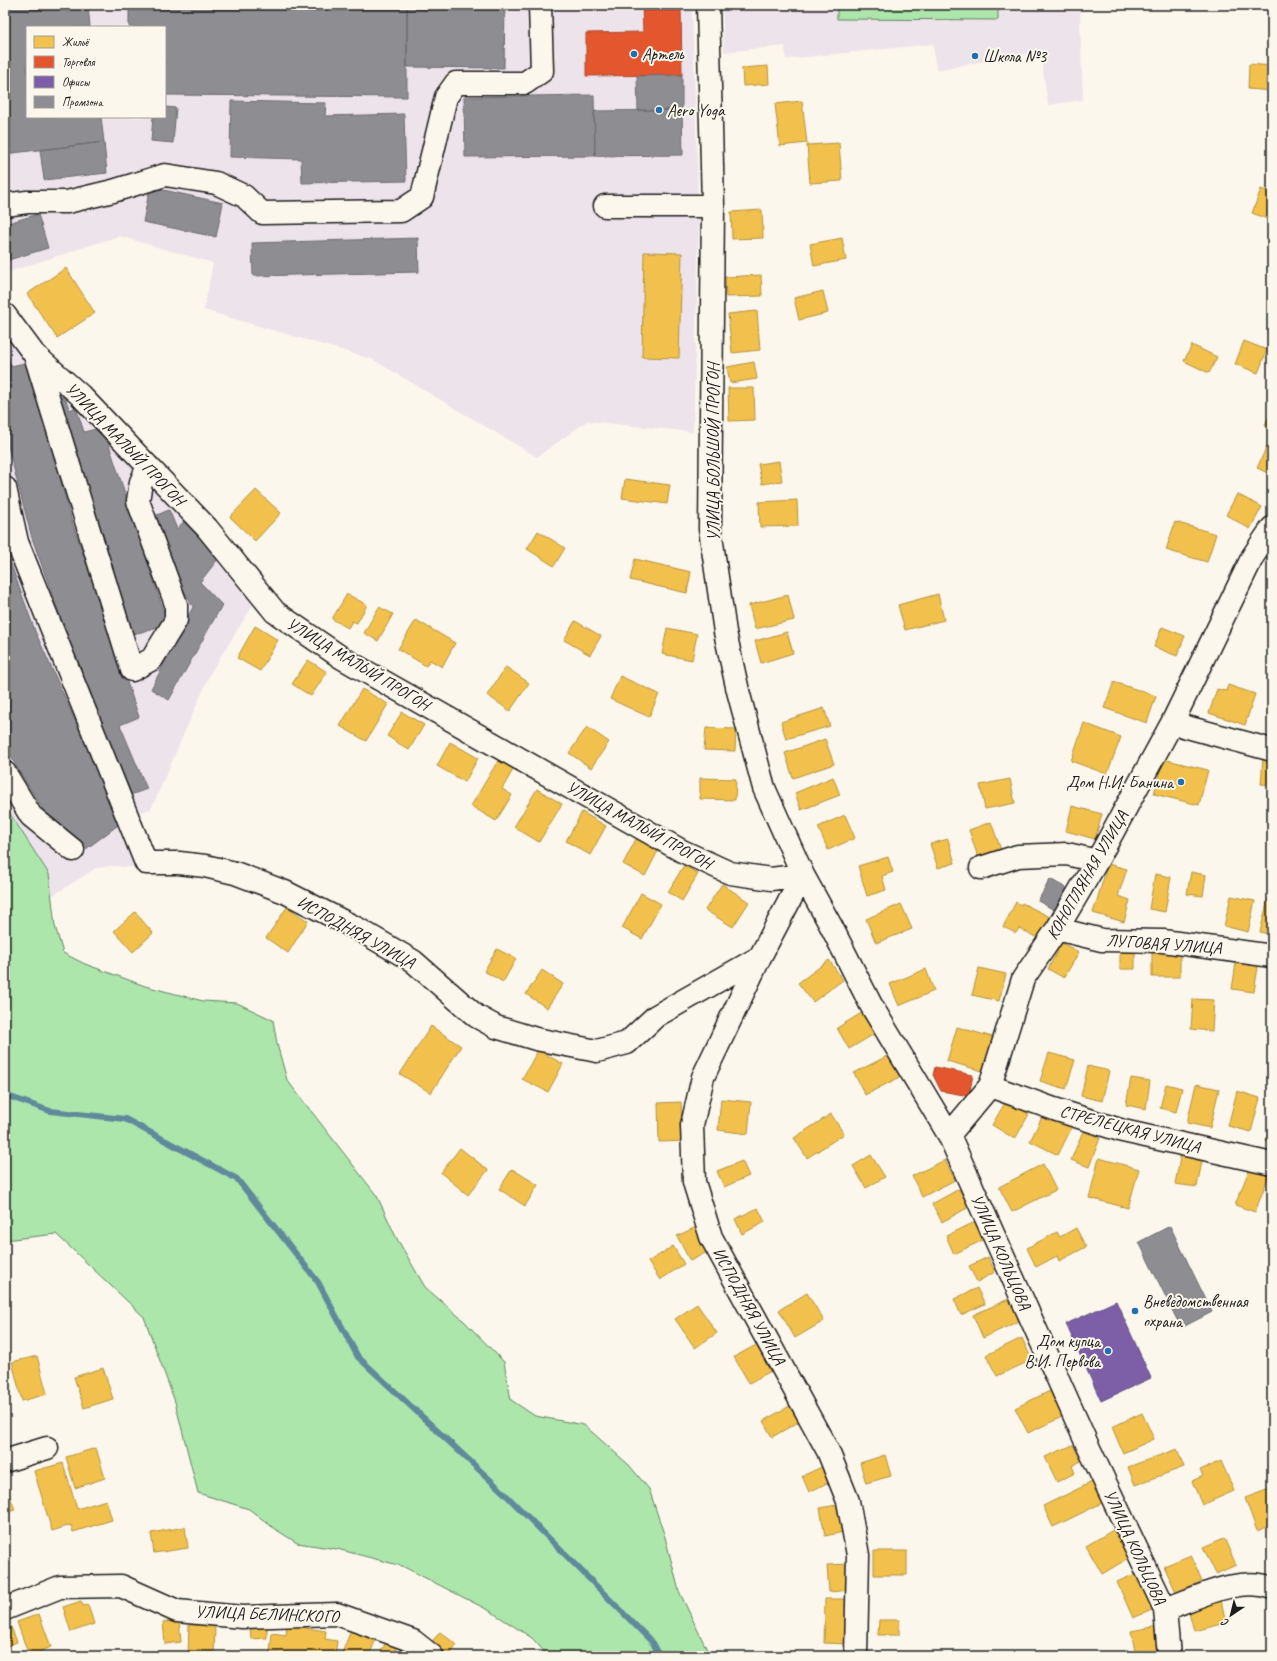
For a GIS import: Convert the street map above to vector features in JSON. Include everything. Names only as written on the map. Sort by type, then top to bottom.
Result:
[{"type":"street","points":[[5,205],[27,202],[67,202],[113,191],[165,174],[216,183],[244,196],[262,213],[401,211],[422,197],[446,97],[456,83],[525,83],[542,71],[540,5]]},
{"type":"street","name":"УЛИЦА БОЛЬШОЙ ПРОГОН","points":[[708,5],[714,206],[710,529],[725,632],[738,691],[764,788],[803,875],[831,926]]},
{"type":"street","points":[[605,206],[714,206]]},
{"type":"street","name":"УЛИЦА МАЛЫЙ ПРОГОН","points":[[5,315],[34,354],[80,396],[207,528],[275,612],[342,658],[682,851],[730,873],[771,879],[803,875]]},
{"type":"street","points":[[34,354],[132,670],[152,659],[176,620],[176,604],[138,501],[141,482],[148,466]]},
{"type":"street","name":"ИСПОДНЯЯ УЛИЦА","points":[[5,488],[17,542],[146,864],[179,863],[205,866],[236,873],[285,892],[358,929],[413,961],[476,1016],[496,1027],[536,1039],[597,1051],[627,1043],[656,1016],[760,957]]},
{"type":"street","name":"КОНОПЛЯНАЯ УЛИЦА","points":[[949,1136],[990,1086],[1023,979],[1057,929],[1097,861],[1172,723],[1253,556],[1272,528]]},
{"type":"street","points":[[1172,723],[1272,750]]},
{"type":"street","points":[[5,773],[31,816],[73,850]]},
{"type":"street","points":[[982,868],[1018,856],[1067,854],[1097,861]]},
{"type":"street","name":"ИСПОДНЯЯ УЛИЦА","points":[[803,875],[760,957],[703,1077],[692,1124],[694,1182],[711,1237],[828,1451],[848,1501],[858,1555],[856,1656]]},
{"type":"street","name":"УЛИЦА КОЛЬЦОВА","points":[[831,926],[871,1005],[949,1136],[1086,1444],[1165,1609],[1169,1656]]},
{"type":"street","name":"ЛУГОВАЯ УЛИЦА","points":[[1057,929],[1102,940],[1162,940],[1263,953],[1272,956]]},
{"type":"street","name":"СТРЕЛЕЦКАЯ УЛИЦА","points":[[990,1086],[1122,1131],[1272,1164]]},
{"type":"street","points":[[5,1461],[47,1448]]},
{"type":"street","points":[[1165,1609],[1232,1585],[1248,1583],[1262,1584],[1272,1588]]},
{"type":"street","name":"УЛИЦА БЕЛИНСКОГО","points":[[5,1609],[60,1587],[121,1586],[177,1611],[242,1617],[337,1614],[413,1640],[432,1656]]},
{"type":"shaded area","points":[[5,5],[692,5],[699,229],[693,432],[587,421],[537,457],[372,359],[204,310],[213,263],[119,236],[5,273],[5,261],[48,248],[38,214],[5,224]]},
{"type":"shaded area","name":"Школа №3","points":[[722,5],[1081,5],[1080,23],[1083,100],[1048,105],[1040,51],[936,70],[933,44],[786,59],[785,46],[724,52]]},
{"type":"shaded area","points":[[5,323],[228,567],[253,605],[211,672],[151,809],[135,814],[144,868],[111,866],[96,868],[52,896],[49,874],[5,806]]},
{"type":"green space","points":[[837,5],[998,5],[998,20],[837,19]]},
{"type":"green space","points":[[5,806],[49,874],[55,926],[63,953],[85,964],[145,986],[203,1001],[237,1003],[273,1020],[277,1044],[287,1080],[377,1196],[396,1237],[425,1287],[464,1321],[504,1362],[511,1400],[535,1416],[584,1425],[629,1465],[649,1489],[665,1537],[679,1591],[710,1656],[548,1656],[532,1638],[490,1611],[402,1566],[337,1549],[297,1543],[275,1529],[249,1509],[198,1493],[175,1402],[144,1317],[56,1234],[5,1240]]},
{"type":"building: Жильё","points":[[1249,64],[1272,66],[1272,91],[1248,89]]},
{"type":"building: Жильё","points":[[768,66],[769,84],[743,86],[742,68]]},
{"type":"building: Жильё","points":[[802,101],[807,143],[780,146],[775,104]]},
{"type":"building: Жильё","points":[[839,143],[842,181],[810,183],[807,145]]},
{"type":"building: Жильё","points":[[1261,189],[1272,193],[1272,221],[1252,213]]},
{"type":"building: Жильё","points":[[762,210],[763,238],[732,239],[731,212]]},
{"type":"building: Жильё","points":[[842,238],[846,260],[814,266],[810,244]]},
{"type":"building: Жильё","points":[[644,252],[682,253],[679,358],[642,357]]},
{"type":"building: Жильё","points":[[66,268],[95,313],[57,338],[27,294]]},
{"type":"building: Жильё","points":[[761,275],[762,296],[726,297],[725,277]]},
{"type":"building: Жильё","points":[[823,291],[828,313],[799,320],[794,298]]},
{"type":"building: Жильё","points":[[757,311],[760,350],[732,353],[728,314]]},
{"type":"building: Жильё","points":[[1244,341],[1267,350],[1258,373],[1235,364]]},
{"type":"building: Жильё","points":[[1192,345],[1217,357],[1209,373],[1184,361]]},
{"type":"building: Жильё","points":[[754,362],[757,379],[730,383],[727,367]]},
{"type":"building: Жильё","points":[[728,388],[754,388],[755,420],[729,421]]},
{"type":"building: Жильё","points":[[1272,410],[1272,428],[1265,425]]},
{"type":"building: Жильё","points":[[1267,446],[1272,448],[1272,475],[1257,468]]},
{"type":"building: Жильё","points":[[779,461],[782,481],[762,484],[758,464]]},
{"type":"building: Жильё","points":[[625,479],[670,485],[667,504],[622,498]]},
{"type":"building: Жильё","points":[[256,490],[281,513],[255,541],[230,517]]},
{"type":"building: Жильё","points":[[1237,494],[1262,507],[1250,529],[1226,515]]},
{"type":"building: Жильё","points":[[797,500],[798,526],[760,527],[759,502]]},
{"type":"building: Жильё","points":[[1175,522],[1216,534],[1207,562],[1166,550]]},
{"type":"building: Жильё","points":[[538,531],[565,548],[554,566],[527,549]]},
{"type":"building: Жильё","points":[[635,559],[691,572],[687,593],[630,580]]},
{"type":"building: Жильё","points":[[347,594],[367,605],[357,623],[352,621],[348,628],[332,619]]},
{"type":"building: Жильё","points":[[938,594],[944,620],[905,630],[898,605]]},
{"type":"building: Жильё","points":[[788,595],[794,620],[755,629],[749,605]]},
{"type":"building: Жильё","points":[[379,607],[393,614],[378,641],[364,633]]},
{"type":"building: Жильё","points":[[416,620],[455,643],[442,667],[430,660],[426,666],[398,649]]},
{"type":"building: Жильё","points":[[575,621],[601,636],[590,655],[564,640]]},
{"type":"building: Жильё","points":[[255,626],[278,640],[260,671],[237,658]]},
{"type":"building: Жильё","points":[[1162,627],[1185,636],[1177,656],[1154,647]]},
{"type":"building: Жильё","points":[[667,628],[697,634],[692,660],[662,654]]},
{"type":"building: Жильё","points":[[787,632],[793,653],[761,663],[755,641]]},
{"type":"building: Жильё","points":[[308,660],[327,672],[311,696],[292,684]]},
{"type":"building: Жильё","points":[[506,667],[529,683],[510,711],[487,695]]},
{"type":"building: Жильё","points":[[620,676],[659,694],[649,717],[610,699]]},
{"type":"building: Жильё","points":[[1114,682],[1156,696],[1147,723],[1104,708]]},
{"type":"building: Жильё","points":[[1228,685],[1255,694],[1245,725],[1209,713],[1217,689],[1226,691]]},
{"type":"building: Жильё","points":[[362,689],[388,704],[366,741],[340,726]]},
{"type":"building: Жильё","points":[[824,708],[830,726],[786,739],[781,722]]},
{"type":"building: Жильё","points":[[402,712],[424,725],[409,750],[387,736]]},
{"type":"building: Жильё","points":[[1084,723],[1121,737],[1107,774],[1071,761]]},
{"type":"building: Жильё","points":[[587,727],[609,742],[591,768],[569,753]]},
{"type":"building: Жильё","points":[[706,728],[736,729],[735,751],[704,750]]},
{"type":"building: Жильё","points":[[825,739],[834,764],[793,778],[785,753]]},
{"type":"building: Жильё","points":[[450,742],[478,758],[465,782],[437,766]]},
{"type":"building: Жильё","points":[[1263,758],[1272,759],[1272,785],[1261,784]]},
{"type":"building: Жильё","points":[[499,759],[514,768],[502,789],[512,795],[496,821],[471,806]]},
{"type":"building: Жильё","name":"Дом Н.И. Банина","points":[[1163,759],[1208,770],[1199,805],[1154,794]]},
{"type":"building: Жильё","points":[[833,777],[840,795],[801,810],[795,793]]},
{"type":"building: Жильё","points":[[700,778],[736,779],[735,800],[700,799]]},
{"type":"building: Жильё","points":[[1010,779],[1015,803],[985,809],[980,785]]},
{"type":"building: Жильё","points":[[537,789],[562,804],[539,842],[514,827]]},
{"type":"building: Жильё","points":[[1072,806],[1102,814],[1095,839],[1066,831]]},
{"type":"building: Жильё","points":[[582,812],[606,826],[590,855],[566,841]]},
{"type":"building: Жильё","points":[[845,815],[855,838],[828,850],[818,827]]},
{"type":"building: Жильё","points":[[991,822],[1001,850],[978,857],[969,830]]},
{"type":"building: Жильё","points":[[637,837],[659,849],[645,876],[623,864]]},
{"type":"building: Жильё","points":[[948,839],[955,863],[938,868],[930,844]]},
{"type":"building: Жильё","points":[[888,857],[893,872],[882,876],[886,890],[867,896],[858,866]]},
{"type":"building: Жильё","points":[[1108,864],[1127,869],[1118,896],[1130,900],[1124,922],[1093,913]]},
{"type":"building: Жильё","points":[[684,865],[698,874],[682,901],[668,892]]},
{"type":"building: Жильё","points":[[1191,872],[1206,875],[1203,896],[1187,894]]},
{"type":"building: Жильё","points":[[1155,874],[1171,877],[1165,912],[1149,909]]},
{"type":"building: Жильё","points":[[722,884],[749,902],[733,927],[705,910]]},
{"type":"building: Жильё","points":[[641,893],[661,904],[642,939],[622,928]]},
{"type":"building: Жильё","points":[[1231,896],[1255,901],[1248,932],[1224,926]]},
{"type":"building: Жильё","points":[[1268,899],[1272,900],[1272,935],[1260,932]]},
{"type":"building: Жильё","points":[[1016,902],[1021,905],[1022,903],[1050,917],[1039,939],[1019,928],[1016,933],[1003,927]]},
{"type":"building: Жильё","points":[[901,904],[912,929],[876,943],[866,919]]},
{"type":"building: Жильё","points":[[287,907],[308,921],[288,953],[266,938]]},
{"type":"building: Жильё","points":[[135,912],[153,933],[133,952],[114,931]]},
{"type":"building: Жильё","points":[[1062,943],[1079,952],[1064,978],[1048,969]]},
{"type":"building: Жильё","points":[[497,949],[516,959],[503,982],[484,971]]},
{"type":"building: Жильё","points":[[1120,950],[1135,951],[1135,969],[1120,969]]},
{"type":"building: Жильё","points":[[1152,951],[1180,951],[1180,977],[1152,977]]},
{"type":"building: Жильё","points":[[1237,957],[1259,961],[1254,992],[1232,989]]},
{"type":"building: Жильё","points":[[829,960],[843,980],[813,1002],[798,983]]},
{"type":"building: Жильё","points":[[979,968],[1006,974],[999,1001],[972,995]]},
{"type":"building: Жильё","points":[[926,969],[934,991],[899,1006],[890,984]]},
{"type":"building: Жильё","points":[[542,970],[563,984],[547,1008],[526,994]]},
{"type":"building: Жильё","points":[[1193,999],[1214,1000],[1212,1031],[1191,1029]]},
{"type":"building: Жильё","points":[[863,1012],[876,1033],[849,1049],[837,1028]]},
{"type":"building: Жильё","points":[[431,1026],[461,1046],[431,1093],[400,1074]]},
{"type":"building: Жильё","points":[[957,1027],[996,1038],[986,1072],[947,1061]]},
{"type":"building: Жильё","points":[[538,1050],[563,1064],[548,1092],[522,1079]]},
{"type":"building: Жильё","points":[[1049,1053],[1075,1060],[1066,1089],[1040,1081]]},
{"type":"building: Жильё","points":[[889,1055],[900,1077],[865,1095],[854,1073]]},
{"type":"building: Жильё","points":[[1088,1066],[1109,1071],[1102,1101],[1081,1096]]},
{"type":"building: Жильё","points":[[1131,1078],[1150,1081],[1146,1109],[1126,1105]]},
{"type":"building: Жильё","points":[[1166,1084],[1182,1088],[1176,1112],[1160,1108]]},
{"type":"building: Жильё","points":[[1196,1084],[1219,1089],[1210,1128],[1187,1123]]},
{"type":"building: Жильё","points":[[1237,1091],[1260,1098],[1251,1132],[1228,1126]]},
{"type":"building: Жильё","points":[[721,1099],[751,1102],[748,1134],[718,1130]]},
{"type":"building: Жильё","points":[[1006,1101],[1029,1114],[1015,1139],[992,1125]]},
{"type":"building: Жильё","points":[[681,1102],[682,1124],[689,1141],[659,1142],[658,1103]]},
{"type":"building: Жильё","points":[[1045,1111],[1073,1125],[1058,1155],[1030,1141]]},
{"type":"building: Жильё","points":[[831,1114],[844,1134],[807,1158],[794,1138]]},
{"type":"building: Жильё","points":[[1272,1119],[1272,1143],[1266,1141]]},
{"type":"building: Жильё","points":[[1083,1131],[1100,1138],[1089,1167],[1071,1160]]},
{"type":"building: Жильё","points":[[460,1148],[488,1170],[468,1195],[441,1173]]},
{"type":"building: Жильё","points":[[1181,1153],[1203,1156],[1197,1187],[1175,1184]]},
{"type":"building: Жильё","points":[[871,1155],[885,1177],[866,1188],[853,1166]]},
{"type":"building: Жильё","points":[[1099,1158],[1139,1169],[1128,1208],[1089,1198]]},
{"type":"building: Жильё","points":[[945,1160],[955,1180],[922,1197],[912,1176]]},
{"type":"building: Жильё","points":[[742,1161],[749,1176],[724,1187],[717,1171]]},
{"type":"building: Жильё","points":[[1043,1164],[1056,1190],[1012,1212],[999,1187]]},
{"type":"building: Жильё","points":[[1250,1168],[1269,1175],[1255,1212],[1235,1205]]},
{"type":"building: Жильё","points":[[512,1169],[538,1185],[525,1206],[499,1189]]},
{"type":"building: Жильё","points":[[959,1189],[969,1207],[942,1222],[932,1204]]},
{"type":"building: Жильё","points":[[758,1208],[765,1222],[742,1234],[735,1219]]},
{"type":"building: Жильё","points":[[977,1221],[985,1239],[954,1254],[946,1236]]},
{"type":"building: Жильё","points":[[696,1227],[709,1251],[690,1261],[677,1236]]},
{"type":"building: Жильё","points":[[1076,1228],[1086,1247],[1059,1261],[1057,1256],[1036,1267],[1027,1248],[1057,1232],[1060,1237]]},
{"type":"building: Жильё","points":[[673,1246],[684,1264],[660,1280],[648,1262]]},
{"type":"building: Жильё","points":[[988,1257],[995,1272],[977,1282],[969,1266]]},
{"type":"building: Жильё","points":[[977,1288],[985,1304],[961,1315],[954,1299]]},
{"type":"building: Жильё","points":[[807,1293],[824,1321],[795,1338],[779,1310]]},
{"type":"building: Жильё","points":[[1013,1297],[1023,1319],[983,1338],[973,1315]]},
{"type":"building: Жильё","points":[[697,1304],[717,1333],[695,1348],[675,1319]]},
{"type":"building: Жильё","points":[[1022,1338],[1032,1360],[997,1376],[986,1355]]},
{"type":"building: Жильё","points":[[756,1345],[771,1371],[749,1383],[734,1357]]},
{"type":"building: Жильё","points":[[37,1356],[47,1394],[22,1401],[12,1362]]},
{"type":"building: Жильё","points":[[103,1368],[113,1399],[84,1408],[74,1377]]},
{"type":"building: Жильё","points":[[1052,1390],[1064,1416],[1028,1433],[1015,1408]]},
{"type":"building: Жильё","points":[[793,1404],[802,1420],[772,1437],[763,1421]]},
{"type":"building: Жильё","points":[[1142,1413],[1154,1439],[1123,1453],[1112,1427]]},
{"type":"building: Жильё","points":[[1073,1445],[1081,1461],[1072,1466],[1075,1473],[1057,1482],[1045,1457]]},
{"type":"building: Жильё","points":[[96,1448],[105,1478],[75,1488],[66,1457]]},
{"type":"building: Жильё","points":[[1177,1449],[1184,1467],[1135,1485],[1128,1467]]},
{"type":"building: Жильё","points":[[885,1455],[891,1476],[866,1483],[860,1463]]},
{"type":"building: Жильё","points":[[1221,1461],[1234,1491],[1202,1505],[1192,1481],[1203,1476],[1200,1470]]},
{"type":"building: Жильё","points":[[63,1463],[77,1509],[106,1500],[112,1520],[73,1532],[71,1525],[52,1531],[34,1471]]},
{"type":"building: Жильё","points":[[824,1466],[831,1481],[809,1492],[802,1476]]},
{"type":"building: Жильё","points":[[1092,1482],[1102,1503],[1053,1527],[1043,1506]]},
{"type":"building: Жильё","points":[[5,1483],[15,1510],[5,1513]]},
{"type":"building: Жильё","points":[[1272,1488],[1272,1525],[1257,1531],[1245,1498]]},
{"type":"building: Жильё","points":[[842,1504],[848,1531],[825,1536],[820,1508]]},
{"type":"building: Жильё","points":[[185,1527],[188,1548],[154,1553],[151,1533]]},
{"type":"building: Жильё","points":[[1113,1530],[1129,1558],[1102,1574],[1086,1546]]},
{"type":"building: Жильё","points":[[1224,1538],[1236,1565],[1216,1574],[1203,1547]]},
{"type":"building: Жильё","points":[[874,1551],[907,1551],[907,1575],[874,1575]]},
{"type":"building: Жильё","points":[[1191,1555],[1202,1581],[1176,1592],[1164,1566]]},
{"type":"building: Жильё","points":[[850,1564],[852,1590],[829,1592],[827,1565]]},
{"type":"building: Жильё","points":[[1137,1573],[1152,1610],[1133,1618],[1117,1582]]},
{"type":"building: Жильё","points":[[825,1599],[850,1599],[849,1644],[824,1643]]},
{"type":"building: Жильё","points":[[1221,1600],[1226,1623],[1194,1631],[1188,1608]]},
{"type":"building: Жильё","points":[[81,1601],[83,1606],[88,1605],[94,1624],[71,1632],[63,1607]]},
{"type":"building: Жильё","points":[[39,1614],[51,1647],[29,1656],[17,1622]]},
{"type":"building: Жильё","points":[[879,1620],[899,1620],[899,1635],[878,1635]]},
{"type":"building: Жильё","points":[[179,1621],[181,1642],[165,1644],[163,1622]]},
{"type":"building: Жильё","points":[[267,1624],[267,1638],[251,1639],[250,1625]]},
{"type":"building: Жильё","points":[[189,1625],[215,1626],[214,1656],[188,1656]]},
{"type":"building: Жильё","points":[[287,1625],[326,1631],[325,1639],[337,1641],[335,1656],[294,1656],[270,1652],[272,1633],[286,1635]]},
{"type":"building: Жильё","points":[[1158,1626],[1163,1656],[1136,1656],[1131,1631]]},
{"type":"building: Жильё","points":[[11,1627],[17,1642],[5,1647],[5,1629]]},
{"type":"building: Жильё","points":[[351,1630],[376,1639],[369,1656],[341,1656]]},
{"type":"building: Жильё","points":[[440,1632],[457,1645],[449,1656],[444,1656],[429,1645]]},
{"type":"building: Жильё","points":[[388,1638],[399,1644],[393,1656],[381,1652]]},
{"type":"building: Жильё","points":[[406,1647],[416,1656],[401,1656]]},
{"type":"building: Жильё","points":[[878,1653],[902,1656],[878,1656]]},
{"type":"building: Торговля","name":"Артель","points":[[642,5],[681,5],[682,75],[586,76],[586,33],[643,32]]},
{"type":"building: Торговля","points":[[935,1067],[973,1075],[969,1096],[941,1091],[933,1075]]},
{"type":"building: Офисы","name":"Дом купца В.И. Первова","points":[[1116,1301],[1151,1378],[1101,1401],[1066,1324]]},
{"type":"building: Промзона","points":[[5,5],[88,5],[90,26],[26,26],[26,118],[101,118],[104,142],[5,154]]},
{"type":"building: Промзона","points":[[129,5],[407,5],[407,97],[166,95],[166,26],[129,26]]},
{"type":"building: Промзона","points":[[407,5],[505,5],[504,68],[407,67]]},
{"type":"building: Промзона","points":[[682,75],[682,110],[638,110],[637,76]]},
{"type":"building: Промзона","points":[[594,95],[595,156],[465,157],[464,97]]},
{"type":"building: Промзона","points":[[231,101],[326,103],[325,116],[404,114],[406,181],[302,183],[301,159],[230,157]]},
{"type":"building: Промзона","points":[[166,107],[176,108],[173,143],[151,141],[153,118],[166,118]]},
{"type":"building: Промзона","points":[[682,110],[683,155],[595,156],[594,111]]},
{"type":"building: Промзона","points":[[104,142],[107,173],[44,180],[40,150]]},
{"type":"building: Промзона","points":[[150,187],[223,203],[216,237],[143,222]]},
{"type":"building: Промзона","points":[[38,214],[48,248],[5,261],[5,224]]},
{"type":"building: Промзона","points":[[418,238],[419,272],[253,276],[252,243]]},
{"type":"building: Промзона","points":[[5,348],[11,366],[29,362],[72,522],[139,717],[120,725],[147,789],[125,797],[32,538],[5,435]]},
{"type":"building: Промзона","points":[[64,396],[70,410],[76,407],[84,432],[96,429],[108,442],[168,624],[128,636],[51,400]]},
{"type":"building: Промзона","points":[[169,510],[177,529],[185,520],[218,559],[200,582],[222,605],[169,700],[151,689],[193,607],[159,545],[152,517]]},
{"type":"building: Промзона","points":[[5,548],[35,631],[121,823],[86,849],[47,816],[5,746]]},
{"type":"building: Промзона","points":[[1050,879],[1068,889],[1056,911],[1038,901]]},
{"type":"building: Промзона","points":[[1170,1226],[1212,1312],[1181,1328],[1139,1242]]},
{"type":"waterway","points":[[5,1095],[50,1111],[125,1119],[237,1179],[318,1282],[358,1357],[502,1491],[653,1643],[660,1656]]},
{"type":"place","name":"Артель","points":[[634,54]]},
{"type":"place","name":"Школа №3","points":[[975,56]]},
{"type":"place","name":"Aero Yoga","points":[[659,110]]},
{"type":"place","name":"Дом Н.И. Банина","points":[[1181,782]]},
{"type":"place","name":"Вневедомственная охрана","points":[[1135,1311]]},
{"type":"place","name":"Дом купца В.И. Первова","points":[[1108,1351]]}]
